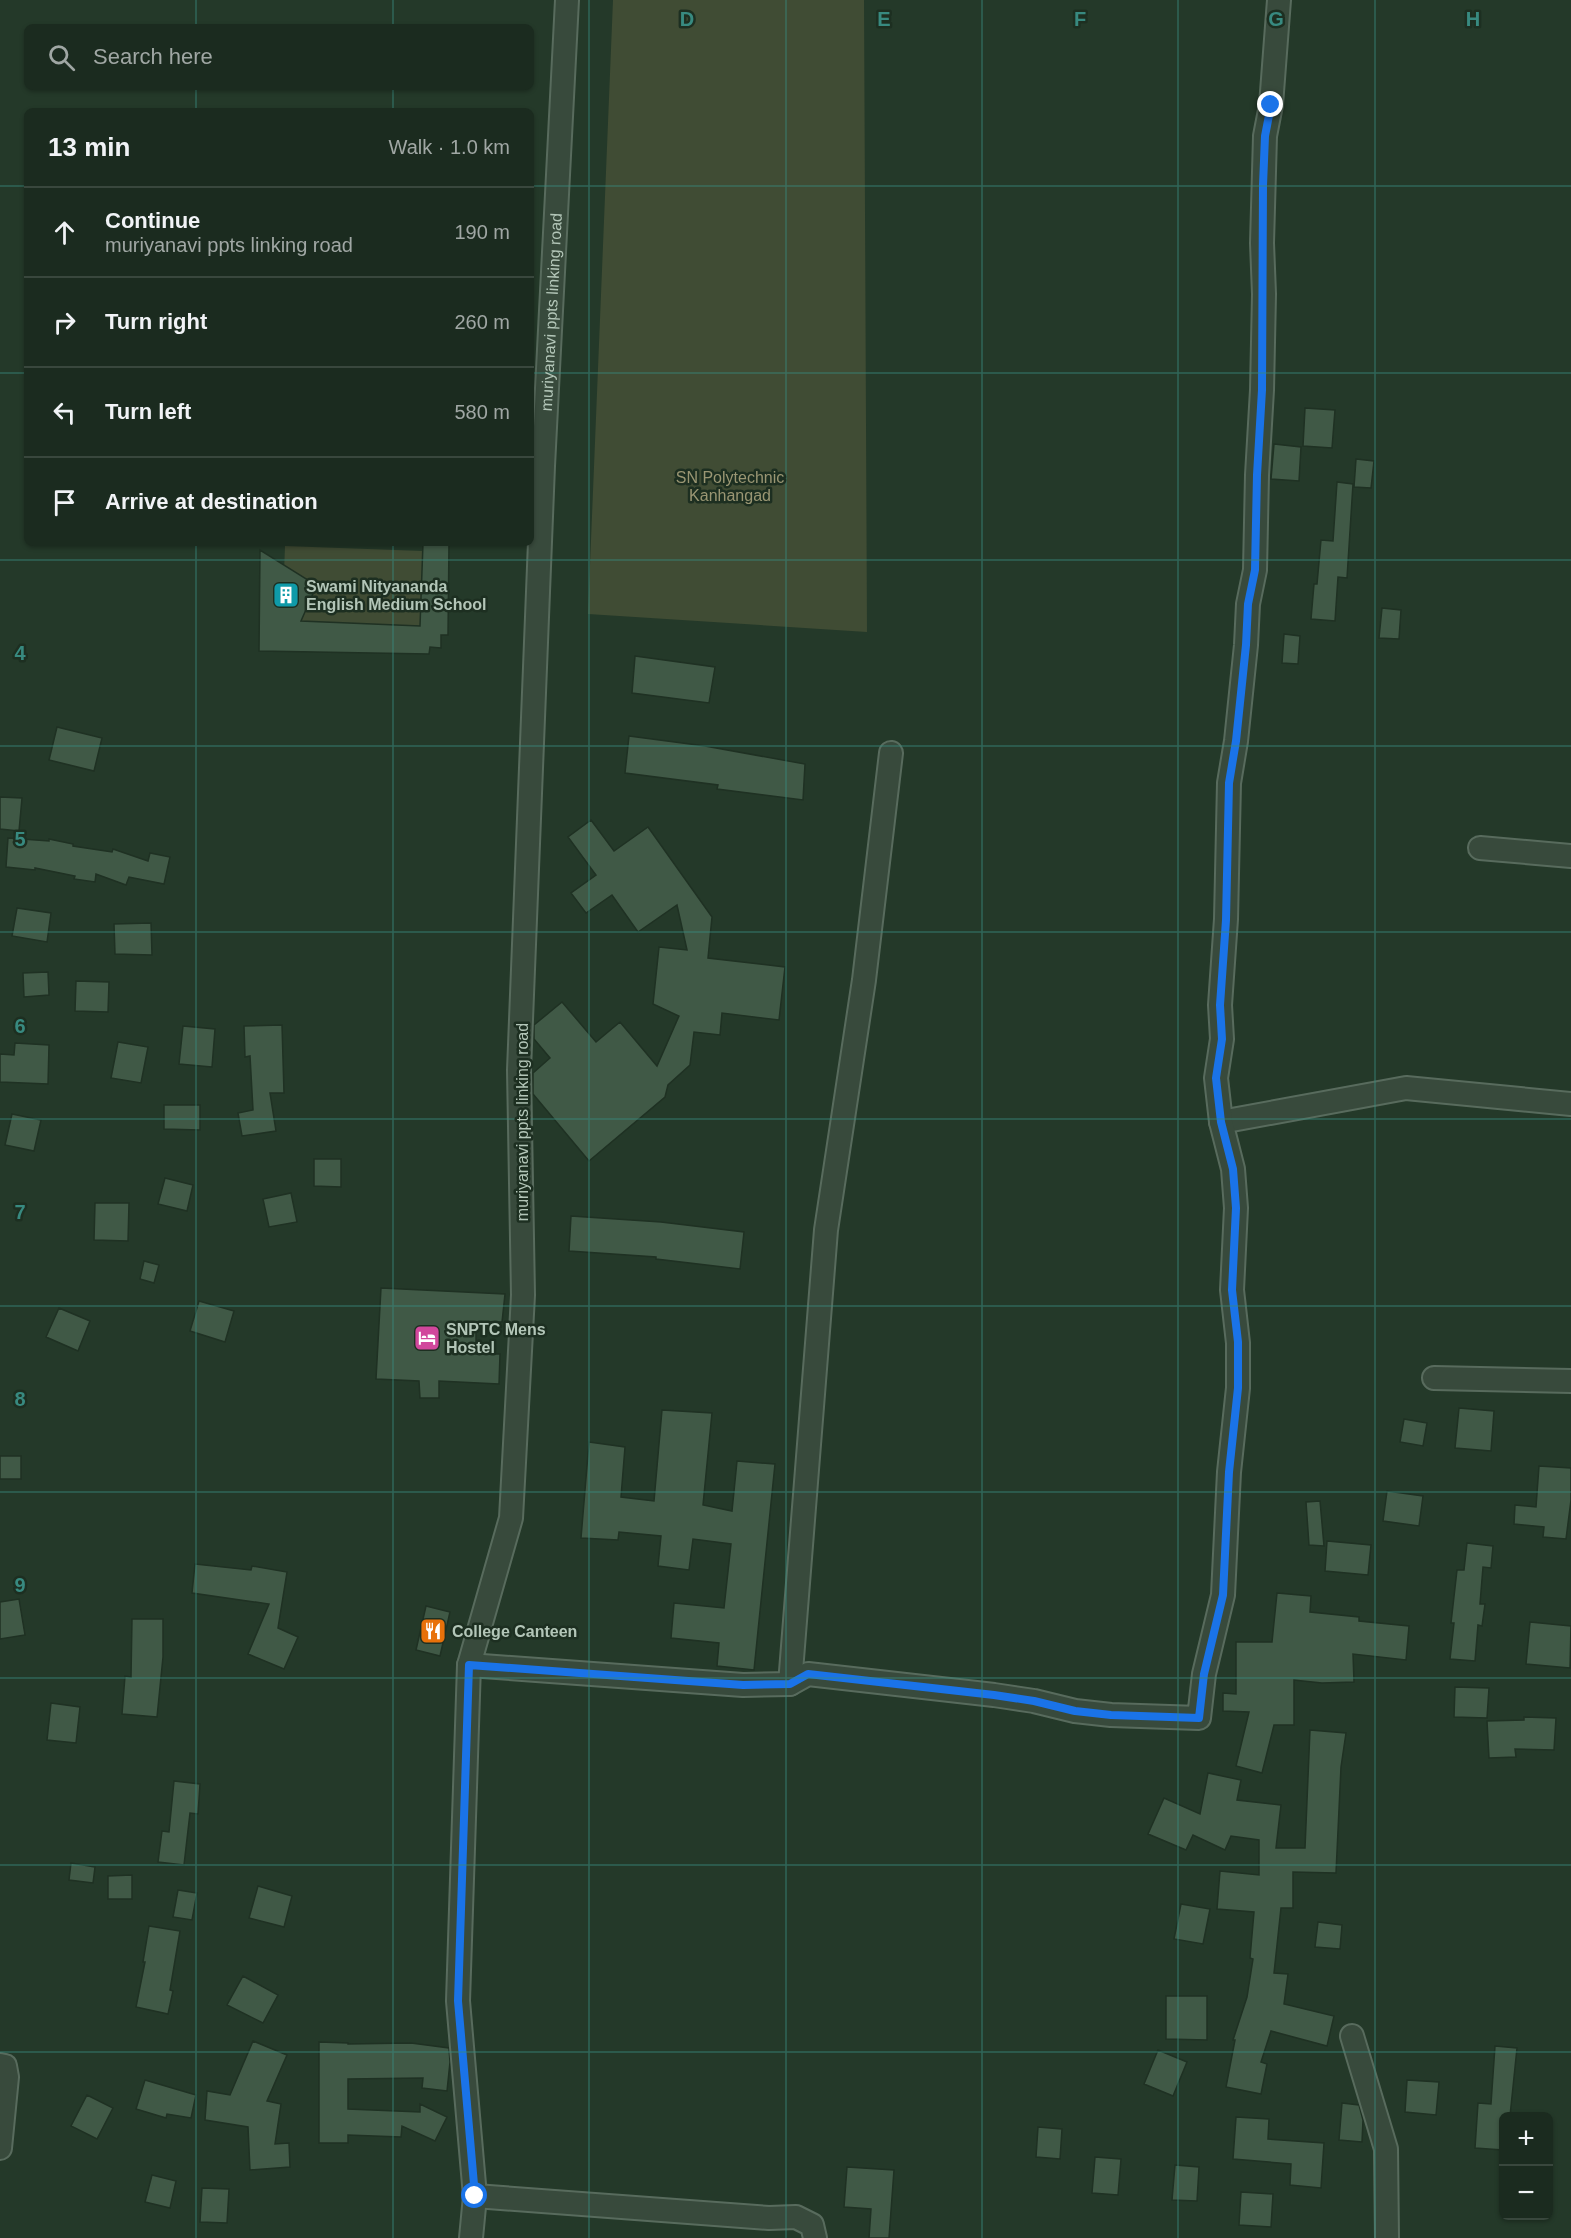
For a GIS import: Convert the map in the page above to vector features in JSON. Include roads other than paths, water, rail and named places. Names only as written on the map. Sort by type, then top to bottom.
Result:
[{"type":"street","name":"muriyanavi ppts linking road","points":[[471,2238],[475,2196],[458,2001],[469,1665],[511,1518],[523,1295],[519,1070],[543,466],[567,0]]},
{"type":"street","points":[[469,1665],[743,1685],[790,1684],[808,1674],[1024,1699],[1084,1712],[1199,1718],[1204,1674],[1223,1595],[1229,1472],[1238,1388],[1238,1342],[1232,1290],[1236,1208],[1233,1169],[1221,1122],[1216,1078],[1222,1039],[1220,1005],[1226,920],[1227,816],[1246,645],[1248,604],[1255,570],[1257,475],[1263,378],[1262,243],[1265,136],[1271,105],[1279,0]]},
{"type":"street","points":[[790,1684],[826,1230],[864,980],[891,753]]},
{"type":"street","points":[[1480,848],[1571,856]]},
{"type":"street","points":[[1221,1122],[1406,1088],[1571,1104]]},
{"type":"street","points":[[1434,1378],[1571,1381]]},
{"type":"street","points":[[1352,2036],[1386,2150],[1387,2238]]},
{"type":"street","points":[[0,2065],[5,2066],[7,2077],[0,2148]]},
{"type":"street","points":[[475,2196],[769,2218],[796,2217],[812,2225],[815,2238]]},
{"type":"place","name":"Swami Nityananda English Medium School","points":[[286,595]]},
{"type":"place","name":"SNPTC Mens Hostel","points":[[427,1338]]},
{"type":"place","name":"College Canteen","points":[[433,1631]]},
{"type":"park label","name":"SN Polytechnic Kanhangad","points":[[730,486]]}]
